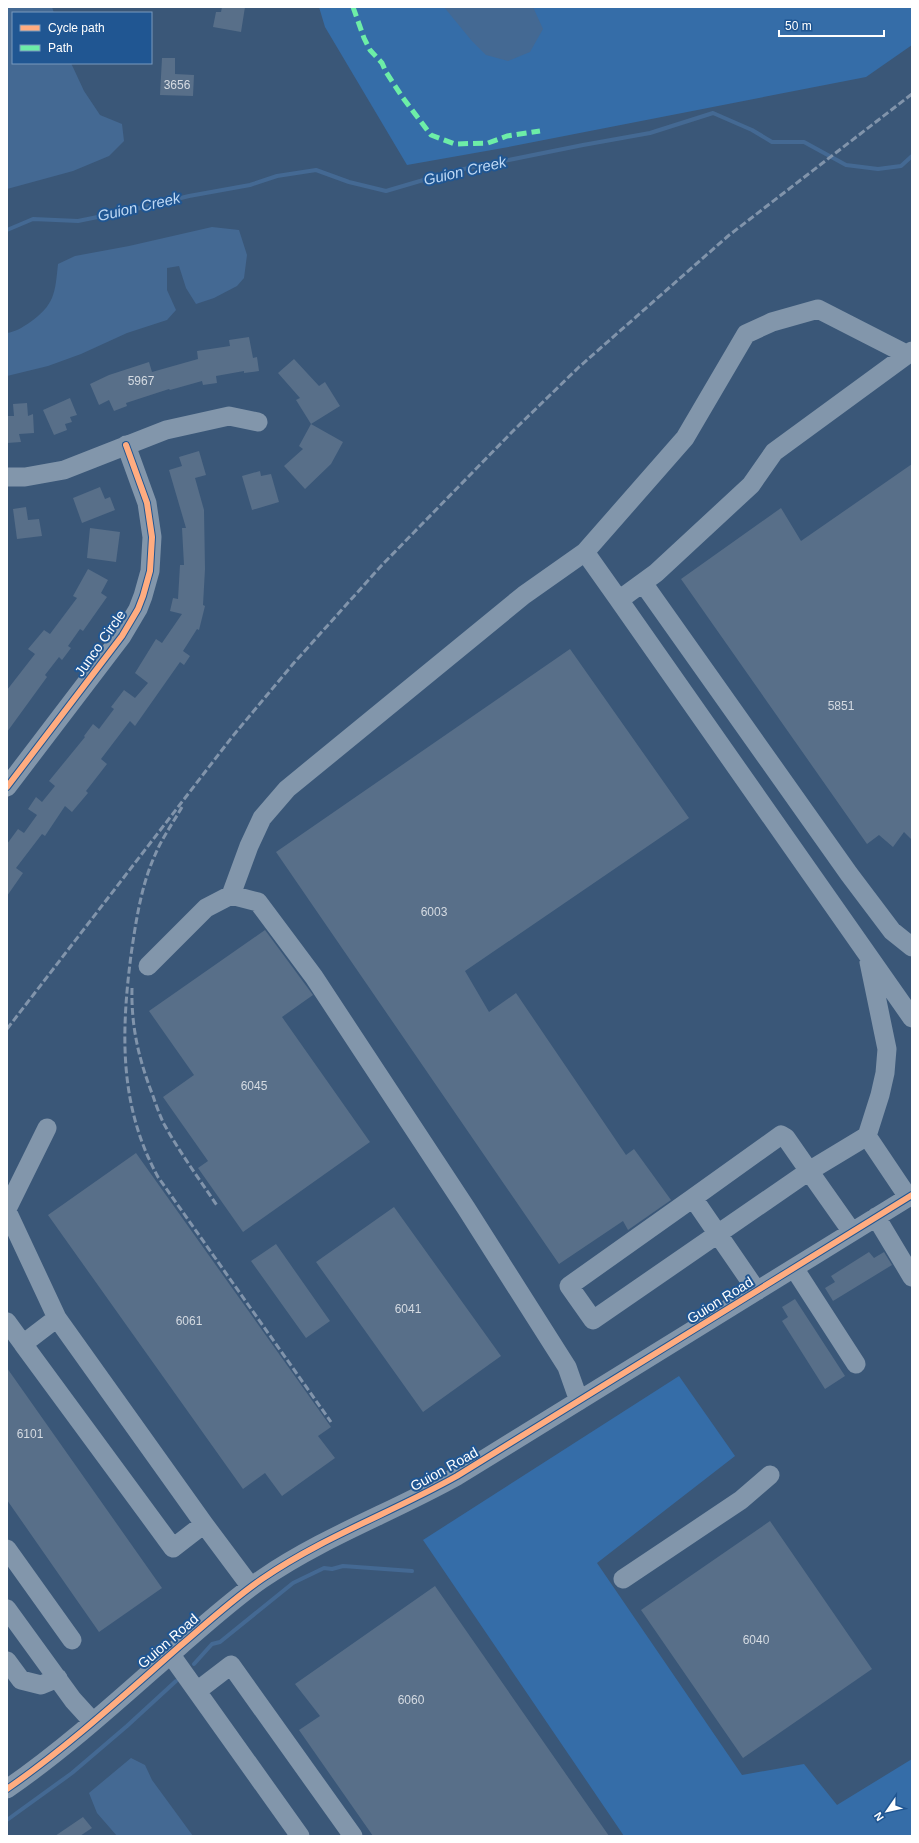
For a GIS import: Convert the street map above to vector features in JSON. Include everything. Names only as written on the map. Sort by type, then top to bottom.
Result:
[{"type":"street","points":[[231,895],[249,846],[262,818],[287,789],[524,595],[585,552],[685,438],[746,334],[772,322],[818,309],[909,353],[774,452],[751,485],[656,573],[619,600]]},
{"type":"street","points":[[7,477],[25,477],[64,470],[166,430],[229,416],[258,422]]},
{"type":"street","name":"Junco Circle","points":[[7,787],[122,636],[144,596],[150,571],[152,537],[147,503],[126,445]]},
{"type":"street","points":[[585,552],[912,1018]]},
{"type":"street","points":[[643,583],[849,874],[892,931],[912,947]]},
{"type":"street","points":[[148,966],[206,908],[231,895],[258,902],[314,977],[466,1208],[567,1367],[579,1401]]},
{"type":"street","points":[[852,1232],[809,1171],[786,1138],[781,1136],[569,1286],[593,1320],[809,1171],[867,1136],[886,1073],[887,1049],[868,955]]},
{"type":"street","points":[[47,1128],[7,1210],[57,1318],[204,1524],[251,1587]]},
{"type":"street","points":[[867,1136],[910,1196]]},
{"type":"street","name":"Guion Road","points":[[7,1789],[54,1754],[93,1722],[251,1587],[294,1558],[322,1542],[458,1476],[910,1196]]},
{"type":"street","points":[[692,1198],[757,1291]]},
{"type":"street","points":[[876,1217],[912,1277]]},
{"type":"street","points":[[794,1268],[856,1364]]},
{"type":"street","points":[[23,1344],[57,1318]]},
{"type":"street","points":[[7,1322],[173,1548],[204,1524]]},
{"type":"street","points":[[623,1579],[741,1500],[770,1475]]},
{"type":"street","points":[[7,1548],[72,1640]]},
{"type":"street","points":[[7,1609],[73,1700],[93,1722]]},
{"type":"street","points":[[171,1655],[300,1836]]},
{"type":"street","points":[[7,1661],[21,1680],[41,1685],[58,1678]]},
{"type":"street","points":[[196,1691],[231,1665],[352,1836]]},
{"type":"shaded area","points":[[7,7],[52,7],[54,12],[12,12],[12,64],[71,64],[84,91],[100,115],[122,124],[124,141],[109,156],[73,171],[7,189]]},
{"type":"shaded area","points":[[319,7],[912,7],[912,45],[866,77],[503,148],[407,165],[325,27]]},
{"type":"shaded area","points":[[444,7],[533,7],[543,29],[530,52],[508,61],[486,55],[471,40]]},
{"type":"shaded area","points":[[212,227],[239,230],[247,255],[244,278],[237,286],[214,298],[196,304],[186,288],[179,266],[167,268],[167,290],[176,310],[167,320],[127,333],[81,354],[48,366],[7,376],[7,333],[22,328],[38,316],[49,304],[56,283],[58,264],[75,256],[129,246]]},
{"type":"shaded area","points":[[679,1376],[735,1456],[597,1563],[742,1775],[804,1764],[837,1805],[912,1759],[912,1836],[624,1836],[423,1540]]},
{"type":"shaded area","points":[[131,1758],[145,1765],[152,1780],[193,1836],[117,1836],[97,1813],[89,1793]]},
{"type":"building","points":[[222,7],[245,7],[241,32],[213,27],[216,12],[221,12]]},
{"type":"building","points":[[162,58],[175,58],[175,74],[194,75],[193,96],[160,95]]},
{"type":"building","points":[[249,337],[253,358],[257,357],[259,371],[244,373],[244,371],[216,376],[217,383],[203,385],[202,381],[170,390],[169,389],[126,403],[127,406],[114,411],[109,400],[99,405],[90,384],[109,375],[149,362],[152,372],[198,359],[197,351],[230,346],[229,340]]},
{"type":"building","points":[[294,359],[319,386],[325,382],[340,406],[311,424],[296,400],[300,398],[278,373]]},
{"type":"building","points":[[70,398],[77,415],[70,417],[72,422],[65,424],[67,430],[54,435],[43,410]]},
{"type":"building","points":[[27,403],[28,416],[33,414],[34,433],[19,434],[21,442],[7,443],[7,416],[14,416],[13,404]]},
{"type":"building","points":[[311,424],[343,442],[331,464],[305,489],[284,466],[303,449],[299,446]]},
{"type":"building","points":[[199,451],[206,475],[195,478],[204,510],[205,569],[203,605],[205,606],[199,630],[197,629],[183,651],[190,656],[184,665],[180,662],[135,726],[130,721],[101,759],[107,764],[86,791],[88,793],[72,812],[65,806],[45,836],[42,834],[16,868],[23,873],[7,896],[7,844],[18,829],[24,833],[37,815],[28,809],[36,797],[42,802],[55,786],[49,781],[85,737],[84,736],[93,724],[99,729],[114,709],[111,707],[124,690],[135,698],[148,683],[135,673],[156,639],[162,643],[182,614],[170,611],[173,598],[178,599],[180,565],[184,565],[182,528],[186,528],[169,470],[182,466],[179,457]]},
{"type":"building","points":[[912,464],[912,840],[904,832],[893,847],[879,835],[867,844],[681,579],[781,508],[801,541]]},
{"type":"building","points":[[260,471],[261,476],[271,474],[279,502],[252,510],[242,476]]},
{"type":"building","points":[[100,487],[105,499],[110,497],[115,510],[82,523],[73,498]]},
{"type":"building","points":[[26,507],[28,520],[39,519],[42,536],[17,539],[13,509]]},
{"type":"building","points":[[90,528],[120,532],[116,562],[87,558]]},
{"type":"building","points":[[88,569],[108,580],[101,593],[107,597],[83,631],[80,629],[68,646],[71,648],[62,660],[59,657],[45,675],[47,677],[7,732],[7,690],[35,654],[28,649],[44,630],[50,634],[77,598],[73,596]]},
{"type":"building","points":[[570,649],[689,818],[465,971],[489,1012],[516,993],[626,1155],[634,1149],[671,1200],[628,1230],[623,1221],[559,1264],[276,852]]},
{"type":"building","points":[[265,930],[313,995],[282,1017],[370,1142],[243,1232],[198,1168],[208,1161],[163,1097],[194,1075],[149,1011]]},
{"type":"building","points":[[136,1153],[331,1427],[318,1436],[335,1458],[282,1496],[265,1473],[243,1489],[48,1215]]},
{"type":"building","points":[[394,1207],[501,1356],[423,1412],[316,1262]]},
{"type":"building","points":[[276,1244],[330,1321],[306,1338],[251,1261]]},
{"type":"building","points":[[869,1252],[874,1258],[884,1252],[892,1265],[833,1301],[825,1288],[835,1282],[831,1276]]},
{"type":"building","points":[[795,1299],[845,1376],[825,1389],[782,1321],[788,1317],[782,1307]]},
{"type":"building","points":[[7,1368],[162,1588],[99,1632],[7,1500]]},
{"type":"building","points":[[770,1521],[872,1669],[743,1758],[641,1610]]},
{"type":"building","points":[[435,1586],[609,1836],[373,1836],[299,1730],[320,1716],[295,1684]]},
{"type":"building","points":[[83,1817],[92,1828],[80,1836],[55,1836]]},
{"type":"waterway","name":"Guion Creek","points":[[7,230],[33,219],[78,221],[189,196],[250,185],[277,176],[316,170],[349,182],[386,191],[454,171],[650,133],[713,113],[752,130],[772,142],[804,142],[846,165],[878,169],[901,166],[912,156]]},
{"type":"waterway","points":[[194,1664],[212,1644],[220,1642],[293,1583],[324,1568],[332,1569],[343,1566],[412,1571]]},
{"type":"waterway","points":[[7,1820],[72,1773],[127,1726],[176,1681]]},
{"type":"railway","points":[[7,1029],[232,737],[293,664],[382,565],[514,430],[579,367],[728,236],[912,94]]},
{"type":"railway","points":[[182,807],[161,843],[150,867],[140,904],[131,955],[125,1041],[126,1069],[136,1123],[145,1150],[158,1177],[331,1422]]},
{"type":"railway","points":[[132,988],[133,1016],[137,1043],[158,1110],[164,1124],[218,1207]]},
{"type":"marked path","points":[[353,7],[370,50],[382,63],[386,72],[403,98],[431,135],[455,144],[488,143],[507,136],[540,131]]},
{"type":"cycle path","points":[[7,787],[122,636],[138,609],[143,596],[150,571],[152,537],[147,503],[126,445]]},
{"type":"cycle path","points":[[7,1789],[74,1738],[220,1611],[262,1579],[309,1550],[457,1476],[912,1195]]}]
